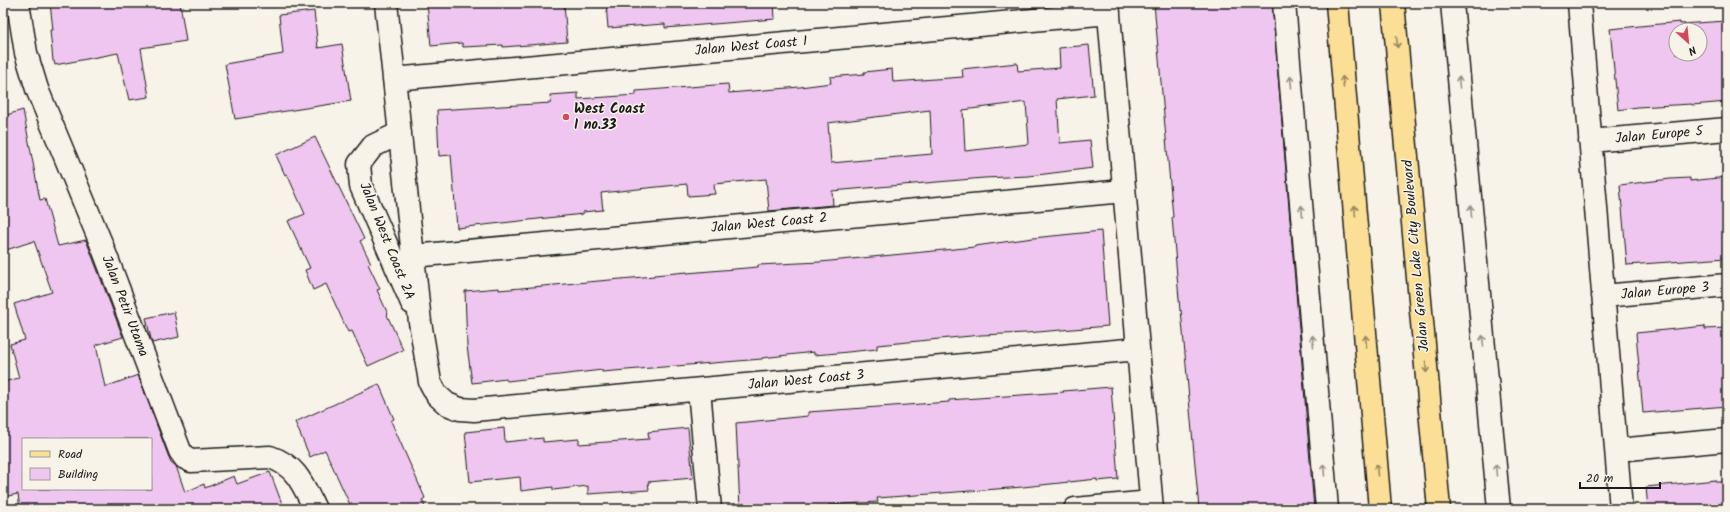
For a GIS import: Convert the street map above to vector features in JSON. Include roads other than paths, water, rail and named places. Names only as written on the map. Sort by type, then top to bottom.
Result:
[{"type":"main road","points":[[1336,3],[1380,509]]},
{"type":"main road","name":"Jalan Green Lake City Boulevard","points":[[1393,3],[1439,509]]},
{"type":"street","name":"Jalan Petir Utama","points":[[18,3],[26,53],[37,89],[101,243],[180,451],[185,458],[191,461],[270,457],[280,460],[289,465],[300,479],[315,509]]},
{"type":"street","points":[[386,3],[420,322]]},
{"type":"street","points":[[1284,3],[1327,509]]},
{"type":"street","points":[[1452,3],[1499,509]]},
{"type":"street","points":[[1579,3],[1621,509]]},
{"type":"street","points":[[1074,509],[1152,505],[1108,8]]},
{"type":"street","name":"Jalan West Coast 1","points":[[394,79],[1108,8]]},
{"type":"street","name":"Jalan Europe 5","points":[[1590,140],[1727,129]]},
{"type":"street","name":"Jalan West Coast 2A","points":[[400,133],[373,146],[359,164],[361,186],[420,322]]},
{"type":"street","name":"Jalan West Coast 2","points":[[413,256],[1124,191]]},
{"type":"street","name":"Jalan Europe 3","points":[[1603,296],[1727,285]]},
{"type":"street","name":"Jalan West Coast 3","points":[[420,322],[430,382],[437,395],[447,404],[460,409],[474,410],[1138,349]]},
{"type":"street","points":[[699,390],[710,509]]},
{"type":"street","points":[[1617,450],[1727,440]]},
{"type":"place","name":"West Coast I no.33","points":[[566,117]]}]
